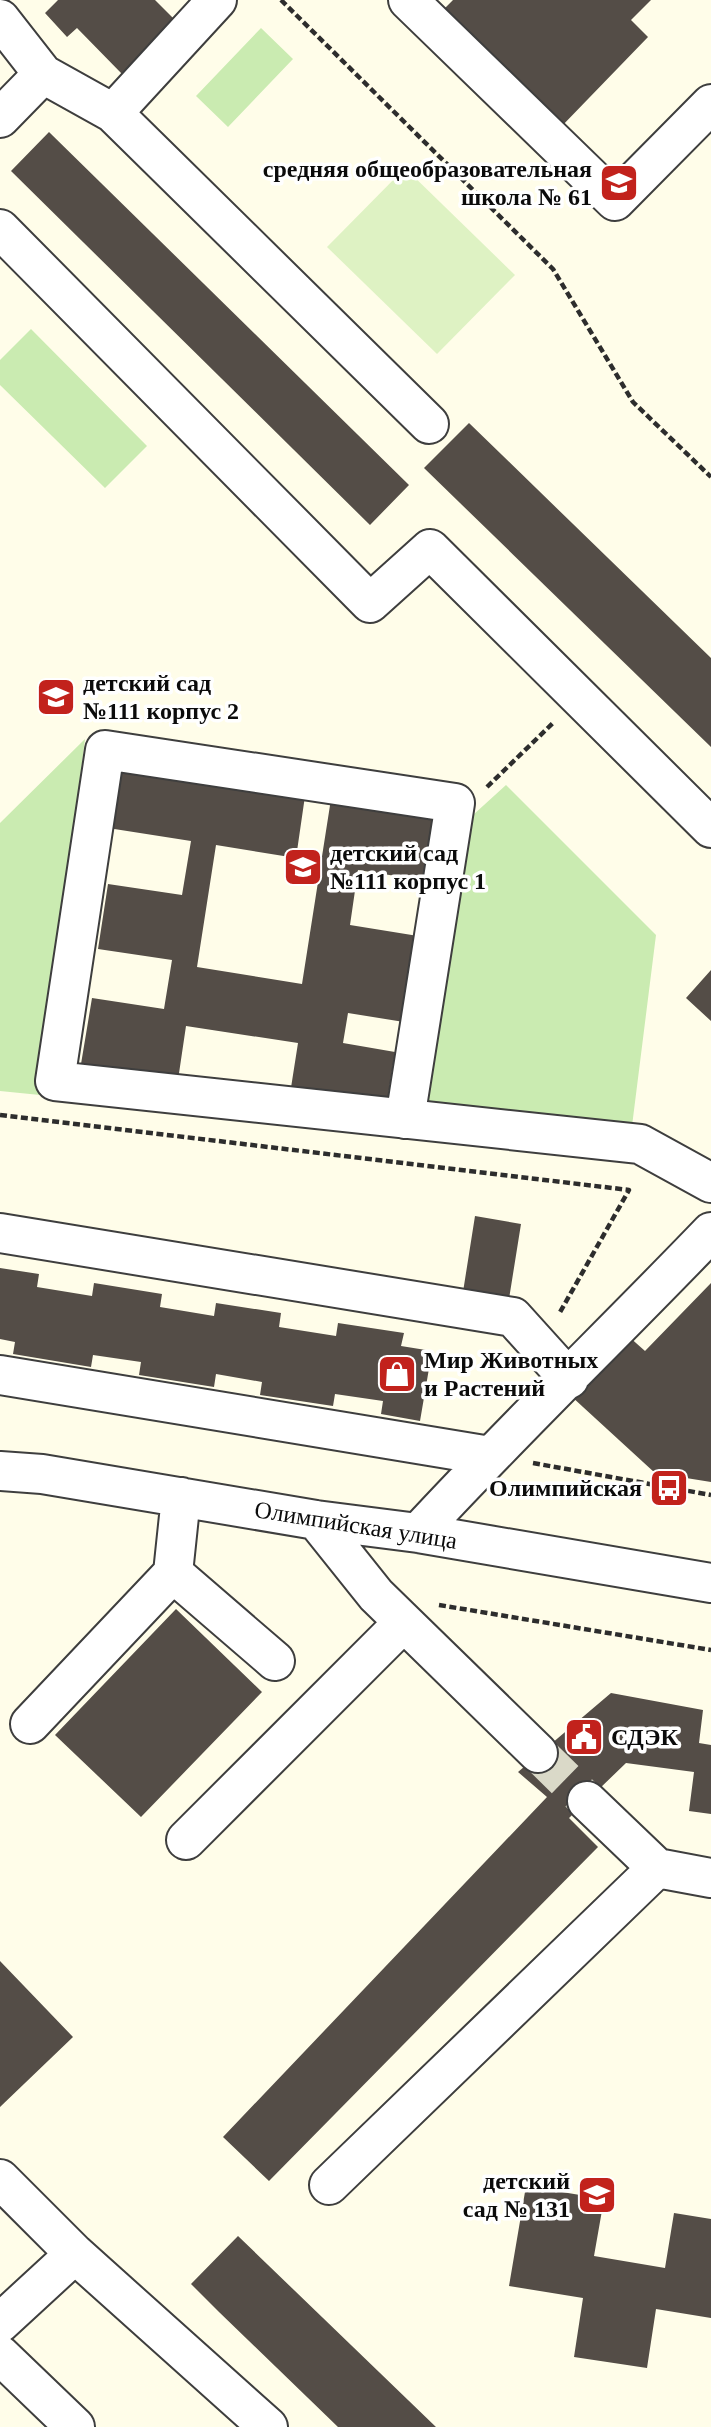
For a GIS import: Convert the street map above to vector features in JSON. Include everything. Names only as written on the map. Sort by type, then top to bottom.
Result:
[{"type":"street","points":[[113,113],[217,0]]},
{"type":"street","points":[[408,0],[615,201],[711,104]]},
{"type":"street","points":[[0,19],[43,74],[113,113],[429,424]]},
{"type":"street","points":[[0,118],[43,74]]},
{"type":"street","points":[[0,229],[370,603],[430,549],[711,828]]},
{"type":"street","points":[[405,1119],[455,803],[105,750],[55,1081],[405,1119],[640,1144],[711,1183]]},
{"type":"street","points":[[418,1533],[490,1455],[569,1379],[711,1232]]},
{"type":"street","points":[[0,1233],[513,1317],[569,1379]]},
{"type":"street","points":[[0,1375],[490,1455]]},
{"type":"street","name":"Олимпийская улица","points":[[0,1471],[42,1474],[316,1520],[418,1533],[711,1583]]},
{"type":"street","points":[[30,1724],[173,1573],[181,1497]]},
{"type":"street","points":[[316,1520],[376,1595],[416,1613],[538,1753]]},
{"type":"street","points":[[173,1573],[275,1661]]},
{"type":"street","points":[[186,1840],[416,1613]]},
{"type":"street","points":[[587,1801],[657,1868],[711,1878]]},
{"type":"street","points":[[329,2185],[657,1868]]},
{"type":"street","points":[[0,2179],[75,2254],[268,2427]]},
{"type":"street","points":[[0,2323],[75,2254]]},
{"type":"street","points":[[0,2355],[75,2427]]},
{"type":"path","points":[[281,0],[553,269],[633,402],[711,477]]},
{"type":"path","points":[[452,822],[580,698]]},
{"type":"path","points":[[0,1115],[629,1190],[540,1347]]},
{"type":"path","points":[[490,1455],[711,1495]]},
{"type":"path","points":[[416,1613],[711,1650]]},
{"type":"green space","points":[[261,28],[293,59],[228,127],[196,96]]},
{"type":"green space","points":[[405,168],[515,275],[437,354],[327,247]]},
{"type":"green space","points":[[31,329],[147,446],[105,488],[0,385],[0,360]]},
{"type":"green space","points":[[85,739],[40,1095],[0,1091],[0,823]]},
{"type":"green space","points":[[506,785],[656,935],[631,1134],[420,1112],[462,825]]},
{"type":"building","points":[[58,0],[155,0],[176,21],[122,74],[77,28],[67,37],[45,13]]},
{"type":"building","points":[[453,0],[651,0],[631,20],[648,37],[559,129],[439,14]]},
{"type":"building","points":[[49,132],[409,485],[370,525],[11,171]]},
{"type":"building","points":[[469,423],[711,658],[711,747],[424,468]]},
{"type":"building","points":[[118,767],[305,796],[296,858],[216,845],[197,967],[302,984],[331,799],[437,816],[427,881],[358,870],[350,925],[418,936],[404,1022],[348,1013],[343,1043],[395,1052],[386,1108],[290,1094],[298,1043],[186,1026],[178,1080],[81,1064],[92,998],[164,1009],[172,960],[98,949],[108,884],[182,895],[191,841],[108,828]]},
{"type":"building","points":[[711,970],[711,1021],[686,998]]},
{"type":"building","points":[[475,1216],[521,1224],[509,1299],[463,1292]]},
{"type":"building","points":[[0,1268],[39,1274],[37,1287],[92,1296],[94,1283],[162,1294],[160,1307],[214,1316],[216,1303],[281,1313],[279,1327],[336,1336],[338,1323],[404,1333],[401,1346],[432,1351],[420,1421],[381,1414],[383,1401],[335,1394],[333,1406],[260,1395],[262,1382],[216,1374],[214,1387],[139,1375],[141,1362],[93,1355],[91,1367],[13,1354],[15,1342],[0,1339]]},
{"type":"building","points":[[711,1283],[711,1482],[655,1473],[571,1396],[627,1335],[645,1351]]},
{"type":"building","points":[[176,1609],[262,1692],[141,1817],[55,1735]]},
{"type":"building","points":[[611,1693],[703,1710],[699,1743],[711,1745],[711,1814],[689,1811],[694,1772],[626,1763],[569,1818],[598,1847],[269,2181],[223,2137],[547,1797],[518,1772]]},
{"type":"building","points":[[0,1961],[73,2037],[0,2107]]},
{"type":"building","points":[[526,2186],[604,2199],[594,2256],[665,2268],[674,2213],[711,2219],[711,2318],[656,2309],[647,2368],[574,2357],[583,2298],[509,2286]]},
{"type":"building","points":[[238,2236],[436,2427],[338,2427],[191,2284]]},
{"type":"tunnel","points":[[538,1753],[587,1801]]},
{"type":"place","name":"средняя общеобразовательная школа № 61","points":[[619,183]]},
{"type":"place","name":"детский сад №111 корпус 2","points":[[56,697]]},
{"type":"place","name":"детский сад №111 корпус 1","points":[[303,867]]},
{"type":"place","name":"Мир Животных и Растений","points":[[397,1374]]},
{"type":"place","name":"Олимпийская","points":[[669,1488]]},
{"type":"place","name":"СДЭК","points":[[584,1737]]},
{"type":"place","name":"детский сад № 131","points":[[597,2195]]}]
